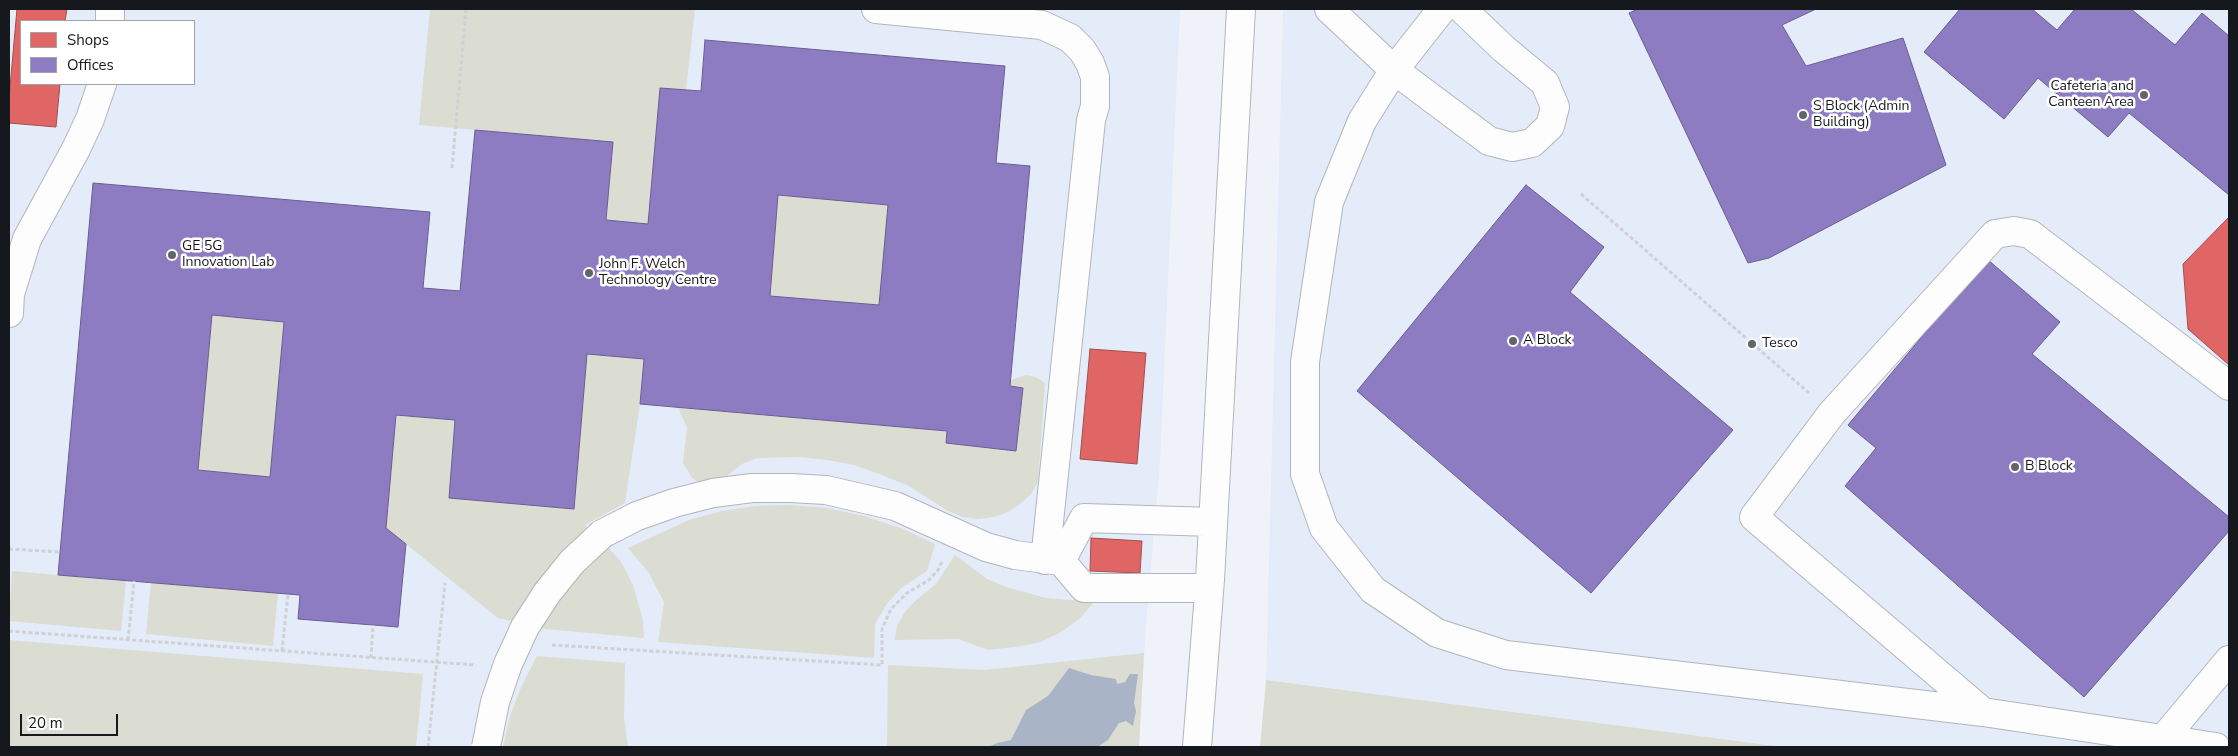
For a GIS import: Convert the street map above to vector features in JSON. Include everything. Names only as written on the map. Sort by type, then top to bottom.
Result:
[{"type":"street","points":[[876,9],[1042,25],[1070,38],[1082,50],[1090,63],[1095,77],[1095,106],[1091,120],[1053,560]]},
{"type":"street","points":[[1197,747],[1213,522],[1241,9]]},
{"type":"street","points":[[1329,9],[1394,70],[1489,141],[1512,147],[1532,143],[1550,126],[1555,107],[1545,83],[1504,49],[1462,9]]},
{"type":"street","points":[[1442,9],[1394,70],[1362,121],[1329,202],[1305,362],[1305,474],[1324,528],[1373,590],[1437,633],[1506,655],[1983,712],[2216,747]]},
{"type":"street","points":[[9,313],[10,294],[27,239],[76,149],[102,85]]},
{"type":"street","points":[[1983,712],[1754,517],[1832,413],[1995,234],[2014,231],[2030,234],[2229,386]]},
{"type":"street","points":[[486,747],[495,702],[508,664],[525,627],[562,574],[602,534],[637,516],[674,503],[713,494],[752,488],[826,490],[894,506],[986,547],[1015,555],[1053,560],[1084,588],[1209,588]]},
{"type":"street","points":[[1053,560],[1084,518],[1213,522]]},
{"type":"street","points":[[2163,739],[2229,660]]},
{"type":"path","points":[[452,168],[466,9]]},
{"type":"path","points":[[1581,194],[1832,413]]},
{"type":"path","points":[[9,549],[60,552]]},
{"type":"path","points":[[128,640],[134,581]]},
{"type":"path","points":[[428,747],[445,583]]},
{"type":"path","points":[[282,651],[288,594]]},
{"type":"path","points":[[370,658],[373,625]]},
{"type":"shaded area","name":"John F. Welch Technology Centre","points":[[9,9],[1180,9],[1160,463],[1146,624],[1139,747],[9,747]]},
{"type":"shaded area","points":[[430,9],[695,9],[686,90],[648,224],[606,220],[613,142],[419,125]]},
{"type":"shaded area","name":"Tesco","points":[[1283,9],[2229,9],[2229,747],[1784,747],[1266,680]]},
{"type":"shaded area","points":[[778,195],[888,205],[879,305],[770,296]]},
{"type":"shaded area","points":[[212,315],[284,322],[270,477],[198,470]]},
{"type":"shaded area","points":[[587,354],[644,359],[640,404],[625,503],[585,525],[604,542],[621,562],[633,585],[643,620],[644,638],[546,629],[498,618],[386,528],[396,415],[455,420],[449,498],[573,509]]},
{"type":"shaded area","points":[[1026,375],[1036,377],[1045,383],[1038,482],[1031,494],[1020,504],[1008,512],[994,517],[978,519],[963,517],[948,511],[909,486],[854,465],[827,460],[800,457],[757,458],[742,464],[719,482],[700,483],[692,478],[683,463],[687,427],[678,408],[947,431],[946,443],[1016,451],[1023,388],[1010,386],[1011,380]]},
{"type":"shaded area","points":[[788,505],[827,508],[864,516],[901,528],[935,544],[927,571],[901,588],[886,605],[875,624],[874,658],[658,642],[664,602],[649,573],[628,548],[689,520],[722,511],[755,506]]},
{"type":"shaded area","points":[[955,555],[987,579],[1006,587],[1046,598],[1094,602],[1079,619],[1061,632],[1041,642],[1022,646],[988,650],[958,639],[894,640],[898,624],[905,612],[936,584]]},
{"type":"shaded area","points":[[12,571],[126,581],[121,631],[9,621]]},
{"type":"shaded area","points":[[151,582],[278,593],[273,646],[146,634]]},
{"type":"shaded area","points":[[9,640],[423,674],[416,747],[9,747]]},
{"type":"shaded area","points":[[1144,653],[1139,747],[887,747],[888,665],[984,670]]},
{"type":"shaded area","points":[[537,656],[625,663],[624,718],[628,747],[503,747],[510,716],[522,685]]},
{"type":"shaded area","points":[[1266,680],[1784,747],[1260,747]]},
{"type":"water","points":[[1069,668],[1091,675],[1116,679],[1117,684],[1125,682],[1130,674],[1138,674],[1134,703],[1136,711],[1133,726],[1126,721],[1119,723],[1108,740],[1097,747],[988,747],[1011,740],[1026,710],[1048,696]]},
{"type":"building: Shops","points":[[17,9],[67,9],[65,20],[20,20],[20,85],[60,85],[56,127],[9,123],[9,98]]},
{"type":"building: Shops","points":[[2229,217],[2229,365],[2188,329],[2183,264]]},
{"type":"building: Shops","points":[[1090,349],[1146,353],[1137,464],[1080,459]]},
{"type":"building: Shops","points":[[1091,538],[1142,541],[1140,573],[1090,571]]},
{"type":"building: Offices","name":"S Block (Admin Building)","points":[[1638,9],[1816,9],[1782,25],[1806,66],[1903,38],[1946,165],[1769,258],[1748,263],[1629,13]]},
{"type":"building: Offices","name":"Cafeteria and Canteen Area","points":[[1960,9],[2032,9],[2057,30],[2075,9],[2131,9],[2175,45],[2202,13],[2229,36],[2229,195],[2129,113],[2108,137],[2038,78],[2004,119],[1924,52]]},
{"type":"building: Offices","points":[[705,40],[1005,66],[996,163],[1030,166],[1010,386],[1023,388],[1016,451],[946,443],[947,431],[640,404],[644,359],[587,354],[574,509],[449,498],[455,420],[396,415],[386,528],[406,544],[398,627],[298,619],[300,595],[58,575],[93,183],[430,212],[423,288],[460,291],[475,130],[613,142],[606,220],[648,224],[660,88],[701,91]],"holes":[[[778,195],[888,205],[879,305],[770,296]],[[212,315],[284,322],[270,477],[198,470]]]},
{"type":"building: Offices","name":"A Block","points":[[1526,185],[1604,247],[1570,292],[1733,430],[1591,593],[1357,391]]},
{"type":"building: Offices","name":"B Block","points":[[1987,259],[2060,322],[2032,354],[2229,517],[2229,531],[2084,697],[1845,486],[1876,448],[1848,425]]},
{"type":"place","name":"Cafeteria and Canteen Area","points":[[2144,95]]},
{"type":"place","name":"S Block (Admin Building)","points":[[1803,115]]},
{"type":"place","name":"GE 5G Innovation Lab","points":[[172,255]]},
{"type":"place","name":"John F. Welch Technology Centre","points":[[589,273]]},
{"type":"place","name":"A Block","points":[[1513,341]]},
{"type":"place","name":"Tesco","points":[[1752,344]]},
{"type":"place","name":"B Block","points":[[2015,467]]}]
